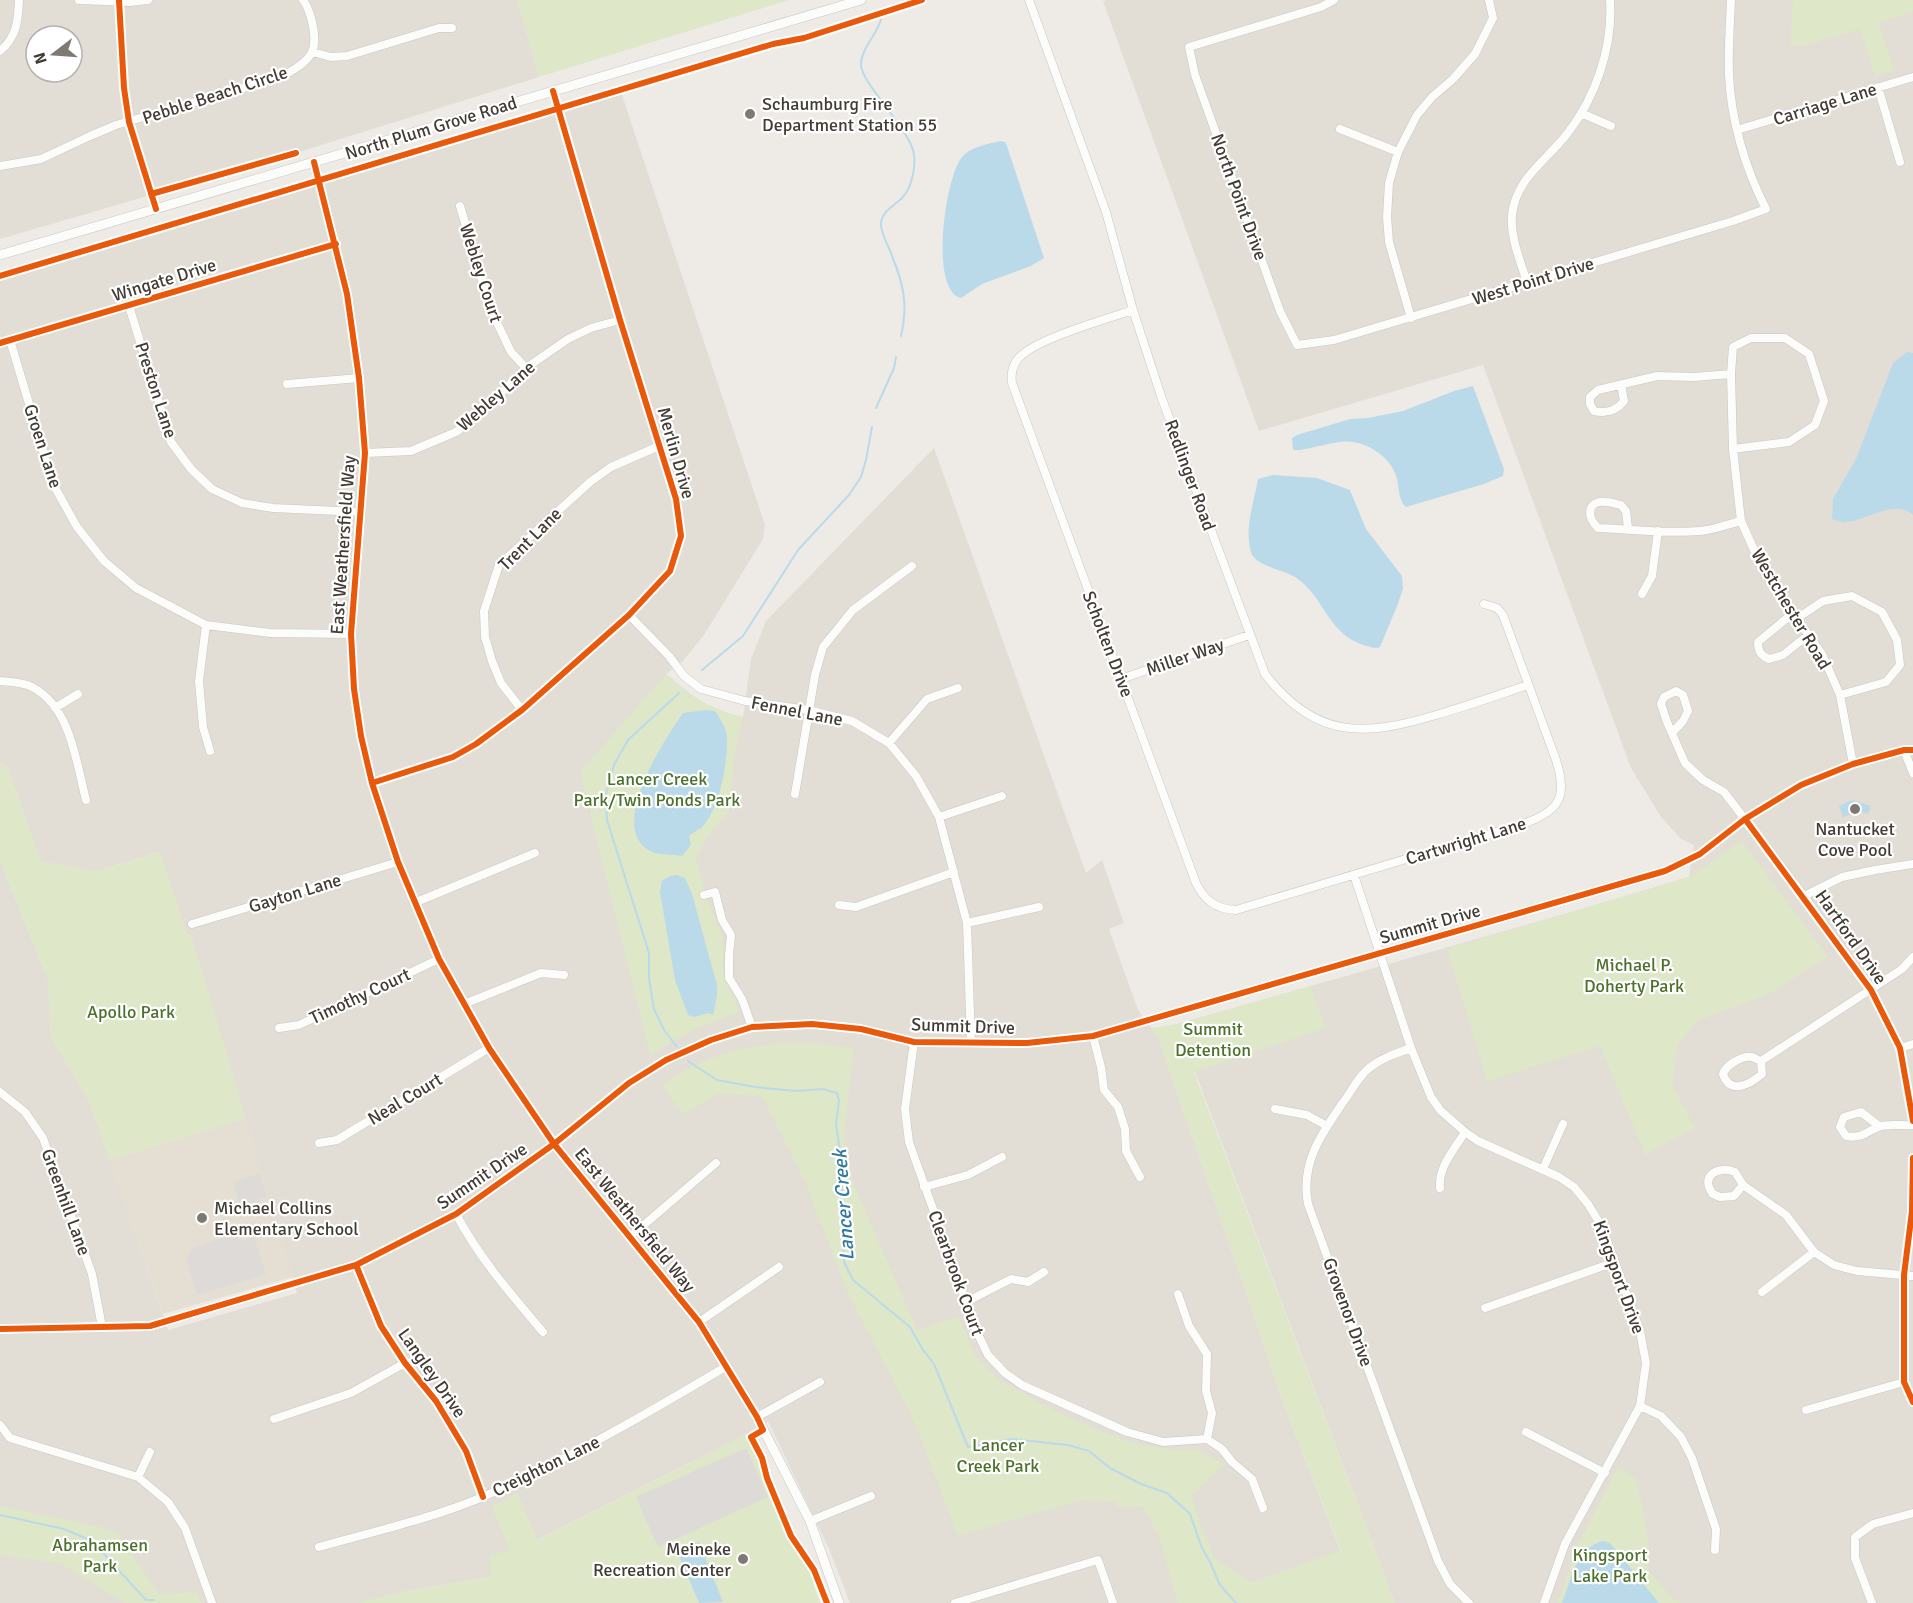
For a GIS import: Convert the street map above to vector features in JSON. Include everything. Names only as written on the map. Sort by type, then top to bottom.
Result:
[{"type":"street","points":[[0,51],[10,43],[18,25],[18,0]]},
{"type":"street","points":[[79,0],[148,0]]},
{"type":"street","points":[[303,0],[314,28],[312,52],[331,57],[347,56],[439,28],[452,28]]},
{"type":"street","name":"North Plum Grove Road","points":[[0,255],[861,0]]},
{"type":"street","name":"Redlinger Road","points":[[1029,0],[1106,212],[1133,310],[1162,399],[1265,674],[1279,692],[1299,710],[1342,728],[1367,730],[1392,727],[1528,685]]},
{"type":"street","name":"North Point Drive","points":[[1297,345],[1280,310],[1195,75],[1189,47],[1321,7],[1334,0]]},
{"type":"street","points":[[1411,318],[1389,242],[1387,194],[1389,183],[1398,152],[1418,115],[1432,96],[1475,54],[1493,18],[1489,0]]},
{"type":"street","points":[[1527,283],[1512,230],[1514,202],[1527,176],[1567,134],[1593,90],[1607,43],[1610,0]]},
{"type":"street","points":[[1731,0],[1729,76],[1737,130]]},
{"type":"street","points":[[119,1],[124,88],[129,122],[156,209]]},
{"type":"street","name":"Pebble Beach Circle","points":[[0,166],[41,159],[90,135],[281,77],[298,67],[312,52]]},
{"type":"street","name":"Carriage Lane","points":[[1737,130],[1913,77]]},
{"type":"street","points":[[1878,87],[1900,162]]},
{"type":"street","name":"Merlin Drive","points":[[372,783],[453,757],[476,744],[522,710],[629,615],[670,571],[681,536],[676,499],[620,320],[553,92]]},
{"type":"street","points":[[1581,113],[1611,126]]},
{"type":"street","points":[[1340,129],[1398,152]]},
{"type":"street","name":"West Point Drive","points":[[1297,345],[1334,340],[1411,318],[1766,209],[1755,186],[1737,130]]},
{"type":"street","name":"East Weathersfield Way","points":[[314,162],[347,294],[359,378],[365,453],[351,634],[354,689],[361,736],[372,783],[398,861],[414,903],[440,959],[489,1048],[554,1144],[699,1322],[727,1366],[757,1417],[810,1521],[839,1603]]},
{"type":"street","name":"Webley Court","points":[[460,206],[491,310],[511,352],[526,368]]},
{"type":"street","name":"Wingate Drive","points":[[0,343],[336,244]]},
{"type":"street","name":"Preston Lane","points":[[129,306],[171,442],[190,469],[212,489],[242,503],[273,508],[360,512]]},
{"type":"street","name":"Scholten Drive","points":[[1133,310],[1039,344],[1017,360],[1011,377],[1061,520],[1196,883],[1204,897],[1217,908],[1236,910],[1354,875]]},
{"type":"street","name":"Webley Lane","points":[[365,453],[411,451],[456,432],[482,412],[526,368],[568,339],[591,328],[620,320]]},
{"type":"street","name":"Westchester Road","points":[[1733,449],[1789,442],[1815,425],[1824,401],[1809,354],[1785,338],[1751,338],[1732,347],[1733,449],[1741,521],[1764,572],[1822,654],[1840,695],[1853,764]]},
{"type":"street","name":"Groen Lane","points":[[10,340],[53,484],[77,527],[104,561],[136,588],[206,625],[270,633],[351,634]]},
{"type":"street","points":[[1621,385],[1624,401],[1619,407],[1603,413],[1594,411],[1590,404],[1593,392],[1621,385],[1657,376],[1694,377],[1731,374]]},
{"type":"street","points":[[287,384],[359,378]]},
{"type":"street","name":"Trent Lane","points":[[522,710],[501,683],[485,637],[484,611],[499,565],[590,482],[611,467],[659,446]]},
{"type":"street","points":[[1628,528],[1626,511],[1621,505],[1605,501],[1596,503],[1591,509],[1589,515],[1591,521],[1598,528],[1702,531],[1741,521]]},
{"type":"street","points":[[1642,594],[1652,576],[1658,531]]},
{"type":"street","points":[[795,794],[814,675],[824,647],[853,610],[912,566]]},
{"type":"street","points":[[1808,635],[1783,655],[1768,659],[1761,656],[1758,649],[1758,642],[1794,617],[1823,601],[1852,596],[1882,612],[1897,640],[1900,665],[1886,682],[1840,695]]},
{"type":"street","name":"Cartwright Lane","points":[[1354,875],[1538,819],[1553,807],[1561,793],[1561,776],[1503,615],[1497,608],[1484,604]]},
{"type":"street","name":"Fennel Lane","points":[[629,615],[669,656],[684,676],[701,689],[745,701],[808,710],[852,721],[889,743],[916,776],[939,817],[967,923],[971,1043]]},
{"type":"street","points":[[206,625],[199,681],[203,727],[210,751]]},
{"type":"street","name":"Miller Way","points":[[1121,679],[1249,635]]},
{"type":"street","points":[[0,681],[31,686],[50,701],[65,723],[86,800]]},
{"type":"street","points":[[889,743],[927,699],[958,688]]},
{"type":"street","name":"Hartford Drive","points":[[1672,733],[1683,721],[1688,711],[1683,695],[1676,691],[1664,697],[1661,704],[1672,733],[1685,763],[1703,780],[1724,792],[1804,896],[1871,990],[1900,1048],[1913,1123]]},
{"type":"street","points":[[55,708],[78,694]]},
{"type":"street","points":[[1909,750],[1913,773]]},
{"type":"street","name":"Summit Drive","points":[[0,1329],[150,1326],[356,1265],[456,1214],[554,1144],[629,1083],[666,1060],[711,1040],[752,1027],[812,1024],[861,1029],[914,1042],[1027,1043],[1093,1036],[1665,871],[1700,854],[1745,819],[1801,785],[1853,764],[1909,750]]},
{"type":"street","points":[[939,817],[1002,796]]},
{"type":"street","points":[[414,903],[535,853]]},
{"type":"street","name":"Gayton Lane","points":[[192,924],[398,861]]},
{"type":"street","points":[[1804,896],[1842,877],[1913,864]]},
{"type":"street","points":[[839,905],[856,907],[954,872]]},
{"type":"street","name":"Kingsport Drive","points":[[1354,875],[1411,1048],[1431,1097],[1440,1110],[1478,1141],[1543,1169],[1574,1187],[1599,1220],[1640,1331],[1646,1363],[1640,1406],[1565,1544],[1544,1603]]},
{"type":"street","points":[[704,895],[715,892],[722,920],[731,935],[729,978],[742,999],[752,1027]]},
{"type":"street","points":[[967,923],[1040,907]]},
{"type":"street","points":[[1761,1062],[1902,969],[1913,957]]},
{"type":"street","name":"Timothy Court","points":[[279,1028],[298,1025],[440,959]]},
{"type":"street","points":[[464,1004],[541,973],[564,975]]},
{"type":"street","points":[[1093,1036],[1104,1090],[1118,1107],[1125,1129],[1126,1151],[1140,1177]]},
{"type":"street","name":"Clearbrook Court","points":[[914,1042],[905,1109],[909,1142],[977,1332],[988,1355],[1005,1373],[1022,1385],[1127,1432],[1163,1442],[1207,1439]]},
{"type":"street","points":[[1900,1048],[1913,1044]]},
{"type":"street","name":"Neal Court","points":[[319,1143],[337,1140],[489,1048]]},
{"type":"street","name":"Grovenor Drive","points":[[1411,1048],[1386,1057],[1367,1070],[1327,1126],[1308,1164],[1306,1190],[1308,1204],[1438,1561],[1450,1584],[1469,1603]]},
{"type":"street","points":[[1746,1057],[1761,1062],[1762,1074],[1757,1078],[1739,1087],[1729,1086],[1726,1082],[1723,1070],[1726,1067],[1746,1057]]},
{"type":"street","name":"Greenhill Lane","points":[[0,1092],[25,1112],[43,1138],[92,1274],[102,1327]]},
{"type":"street","points":[[1275,1109],[1307,1115],[1327,1126]]},
{"type":"street","points":[[1879,1126],[1861,1112],[1844,1117],[1840,1127],[1846,1136],[1852,1137],[1868,1134],[1879,1126],[1913,1123]]},
{"type":"street","points":[[1543,1169],[1563,1124]]},
{"type":"street","points":[[1440,1188],[1439,1178],[1444,1164],[1465,1132]]},
{"type":"street","points":[[924,1187],[968,1175],[1002,1157]]},
{"type":"street","points":[[1913,1158],[1912,1211],[1904,1275],[1905,1382],[1913,1402]]},
{"type":"street","points":[[631,1236],[716,1163]]},
{"type":"street","points":[[1743,1185],[1734,1196],[1719,1197],[1713,1194],[1707,1182],[1708,1176],[1713,1172],[1729,1169],[1735,1172],[1743,1185],[1786,1215],[1814,1252],[1834,1265],[1857,1271],[1913,1276]]},
{"type":"street","points":[[456,1214],[472,1244],[495,1276],[543,1332]]},
{"type":"street","points":[[1762,1292],[1814,1252]]},
{"type":"street","points":[[1485,1308],[1615,1262]]},
{"type":"street","name":"Langley Drive","points":[[356,1265],[381,1326],[405,1364],[436,1401],[466,1451],[483,1497]]},
{"type":"street","points":[[699,1322],[779,1267]]},
{"type":"street","points":[[966,1302],[1011,1279],[1028,1281],[1044,1272]]},
{"type":"street","points":[[1178,1294],[1189,1326],[1207,1354],[1206,1391],[1212,1413],[1207,1439],[1222,1449],[1232,1462],[1252,1479],[1263,1508]]},
{"type":"street","points":[[274,1419],[351,1393],[405,1364]]},
{"type":"street","name":"Creighton Lane","points":[[319,1547],[407,1523],[483,1497],[632,1423],[727,1366]]},
{"type":"street","points":[[757,1417],[820,1382]]},
{"type":"street","points":[[1806,1410],[1905,1382]]},
{"type":"street","points":[[1640,1406],[1661,1416],[1681,1437],[1692,1458],[1716,1529],[1715,1550]]},
{"type":"street","points":[[0,1425],[10,1438],[138,1477],[168,1502],[185,1528],[212,1603]]},
{"type":"street","points":[[1526,1432],[1605,1473]]},
{"type":"street","points":[[138,1477],[150,1452]]},
{"type":"street","points":[[810,1521],[871,1496]]},
{"type":"street","points":[[1872,1603],[1855,1558],[1855,1537],[1873,1524],[1913,1513]]},
{"type":"street","points":[[955,1603],[980,1600],[1098,1560],[1113,1603]]},
{"type":"shaded area","points":[[0,0],[517,0],[539,77],[296,153],[0,239]]},
{"type":"shaded area","points":[[1913,0],[1913,1603],[1395,1603],[1177,1024],[1689,877],[1694,845],[1681,839],[1661,817],[1631,768],[1483,365],[1259,431],[1103,1]]},
{"type":"shaded area","points":[[619,86],[765,525],[763,539],[704,635],[683,661],[666,674],[700,702],[743,717],[751,659],[766,621],[934,448],[1086,873],[1102,860],[1124,923],[1109,929],[1138,1010],[1158,1037],[1287,1413],[1361,1603],[850,1603],[829,1549],[768,1421],[745,1435],[537,1540],[517,1493],[492,1507],[511,1550],[490,1577],[406,1591],[359,1603],[0,1603],[0,861],[48,980],[51,1037],[90,1103],[168,1330],[297,1293],[191,935],[187,935],[159,852],[97,871],[41,862],[8,769],[0,762],[0,271]]},
{"type":"shaded area","name":"Michael Collins Elementary School","points":[[246,1118],[293,1277],[163,1314],[109,1160]]},
{"type":"shaded area","points":[[260,1174],[267,1197],[259,1199],[257,1208],[242,1212],[233,1182]]},
{"type":"shaded area","points":[[236,1234],[239,1242],[254,1237],[266,1274],[197,1295],[186,1259],[193,1248]]},
{"type":"shaded area","points":[[746,1448],[768,1497],[658,1547],[636,1497]]},
{"type":"green space","points":[[517,0],[789,0],[539,77]]},
{"type":"green space","points":[[1793,0],[1913,0],[1913,11],[1879,23],[1894,70],[1875,76],[1860,29],[1807,45],[1790,45]]},
{"type":"green space","name":"Lancer Creek Park/Twin Ponds Park","points":[[666,674],[702,701],[743,717],[734,757],[730,810],[708,836],[696,859],[709,905],[723,937],[725,980],[740,1012],[697,1028],[650,1055],[580,772]]},
{"type":"green space","name":"Apollo Park","points":[[0,762],[8,769],[41,862],[97,871],[160,852],[187,935],[191,934],[246,1118],[109,1160],[90,1103],[51,1037],[48,980],[0,861]]},
{"type":"green space","name":"Michael P. Doherty Park","points":[[1742,841],[1828,957],[1769,994],[1697,1021],[1677,1046],[1673,1087],[1695,1128],[1645,1155],[1600,1046],[1487,1081],[1447,949],[1689,877]]},
{"type":"green space","name":"Lancer Creek Park","points":[[1310,986],[1326,1028],[1194,1072],[1395,1603],[1178,1603],[1158,1535],[1143,1507],[1118,1508],[1116,1502],[1082,1500],[958,1536],[911,1414],[848,1294],[805,1182],[762,1096],[719,1094],[683,1114],[662,1085],[706,1060],[754,1047],[803,1043],[854,1048],[844,1138],[853,1182],[917,1330],[958,1316],[975,1355],[999,1380],[1059,1413],[1124,1440],[1177,1450],[1196,1449],[1224,1464],[1192,1496],[1199,1521],[1215,1559],[1252,1582],[1341,1550],[1287,1413],[1158,1037],[1151,1028],[1177,1024]]},
{"type":"green space","points":[[745,1435],[810,1573],[820,1603],[359,1603],[406,1591],[490,1577],[490,1556],[510,1550],[492,1507],[517,1493],[538,1540]]},
{"type":"green space","name":"Kingsport Lake Park","points":[[1618,1467],[1635,1478],[1646,1524],[1648,1570],[1673,1598],[1681,1603],[1558,1603],[1577,1546]]},
{"type":"green space","name":"Abrahamsen Park","points":[[0,1506],[117,1532],[159,1594],[197,1592],[201,1603],[125,1603],[61,1564],[0,1555]]},
{"type":"water","points":[[1005,142],[1007,146],[1044,258],[1031,266],[982,284],[961,298],[951,291],[945,276],[943,256],[943,232],[950,186],[965,154],[980,146]]},
{"type":"water","points":[[1907,352],[1913,353],[1913,515],[1906,510],[1889,509],[1854,521],[1841,522],[1832,519],[1833,499],[1856,459],[1893,363]]},
{"type":"water","points":[[1473,386],[1504,469],[1503,476],[1484,484],[1406,507],[1401,500],[1397,477],[1391,466],[1373,449],[1349,442],[1293,450],[1292,438],[1297,435],[1350,419],[1403,411]]},
{"type":"water","points":[[1273,475],[1317,478],[1350,490],[1366,529],[1402,576],[1403,589],[1380,647],[1366,646],[1343,634],[1308,588],[1298,579],[1265,565],[1254,557],[1249,543],[1249,525],[1258,479]]},
{"type":"water","points":[[715,711],[727,736],[726,758],[719,795],[704,825],[689,836],[691,845],[682,856],[654,853],[638,839],[634,823],[636,804],[643,783],[664,742],[683,713]]},
{"type":"water","name":"Nantucket Cove Pool","points":[[1852,800],[1871,806],[1868,814],[1858,811],[1843,817],[1839,806]]},
{"type":"water","points":[[677,875],[685,878],[692,894],[717,985],[713,1015],[709,1013],[694,1017],[688,1015],[675,980],[660,892],[662,881]]},
{"type":"water","points":[[1603,1541],[1610,1543],[1659,1603],[1562,1603],[1576,1566],[1586,1550]]},
{"type":"water","points":[[699,1542],[723,1602],[699,1603],[677,1551]]},
{"type":"waterway","points":[[881,19],[864,53],[861,65],[868,82],[909,140],[914,156],[913,176],[906,194],[885,213],[881,221],[904,296],[901,336]]},
{"type":"waterway","points":[[876,408],[894,368],[896,357]]},
{"type":"waterway","points":[[702,670],[743,636],[798,550],[849,495],[861,477],[872,427]]},
{"type":"waterway","name":"Lancer Creek","points":[[677,1047],[664,1030],[654,1009],[649,979],[649,953],[607,820],[606,794],[614,765],[628,740],[679,693]]},
{"type":"waterway","name":"Lancer Creek","points":[[688,1061],[717,1080],[755,1087],[796,1091],[823,1089],[837,1093],[839,1101],[836,1124],[841,1158],[844,1262],[853,1280],[910,1327],[934,1364],[968,1447],[1012,1439],[1068,1445],[1089,1451],[1110,1468],[1141,1484],[1167,1493],[1190,1514],[1202,1548],[1220,1585],[1236,1603]]},
{"type":"waterway","points":[[0,1515],[64,1529],[92,1541],[146,1600],[154,1600]]},
{"type":"cycle path","points":[[119,0],[124,88],[129,122],[156,209]]},
{"type":"cycle path","points":[[0,276],[773,44],[804,38],[922,0]]},
{"type":"cycle path","points":[[372,783],[453,757],[476,744],[522,710],[629,615],[670,571],[681,536],[676,499],[620,320],[553,91]]},
{"type":"cycle path","points":[[151,194],[296,153]]},
{"type":"cycle path","points":[[314,162],[347,294],[359,378],[365,453],[351,634],[354,689],[361,736],[372,783],[398,862],[439,959],[489,1048],[554,1144],[699,1322],[757,1417],[763,1430],[751,1437],[762,1458],[767,1478],[791,1536],[814,1570],[827,1603]]},
{"type":"cycle path","points":[[0,343],[336,244]]},
{"type":"cycle path","points":[[0,1329],[150,1326],[356,1265],[456,1214],[554,1144],[629,1083],[666,1060],[711,1040],[752,1027],[812,1024],[861,1029],[914,1042],[1027,1043],[1093,1036],[1665,871],[1700,854],[1745,819],[1801,785],[1853,764],[1904,750],[1913,750]]},
{"type":"cycle path","points":[[1745,819],[1871,990],[1900,1048],[1913,1121]]},
{"type":"cycle path","points":[[1913,1158],[1912,1211],[1904,1275],[1904,1382],[1913,1402]]},
{"type":"cycle path","points":[[356,1265],[381,1326],[405,1363],[436,1401],[466,1451],[483,1497]]},
{"type":"place","name":"Schaumburg Fire Department Station 55","points":[[750,114]]},
{"type":"place","name":"Nantucket Cove Pool","points":[[1855,809]]},
{"type":"place","name":"Michael Collins Elementary School","points":[[202,1218]]},
{"type":"place","name":"Meineke Recreation Center","points":[[743,1559]]},
{"type":"park label","name":"Summit Detention","points":[[1213,1039]]}]
